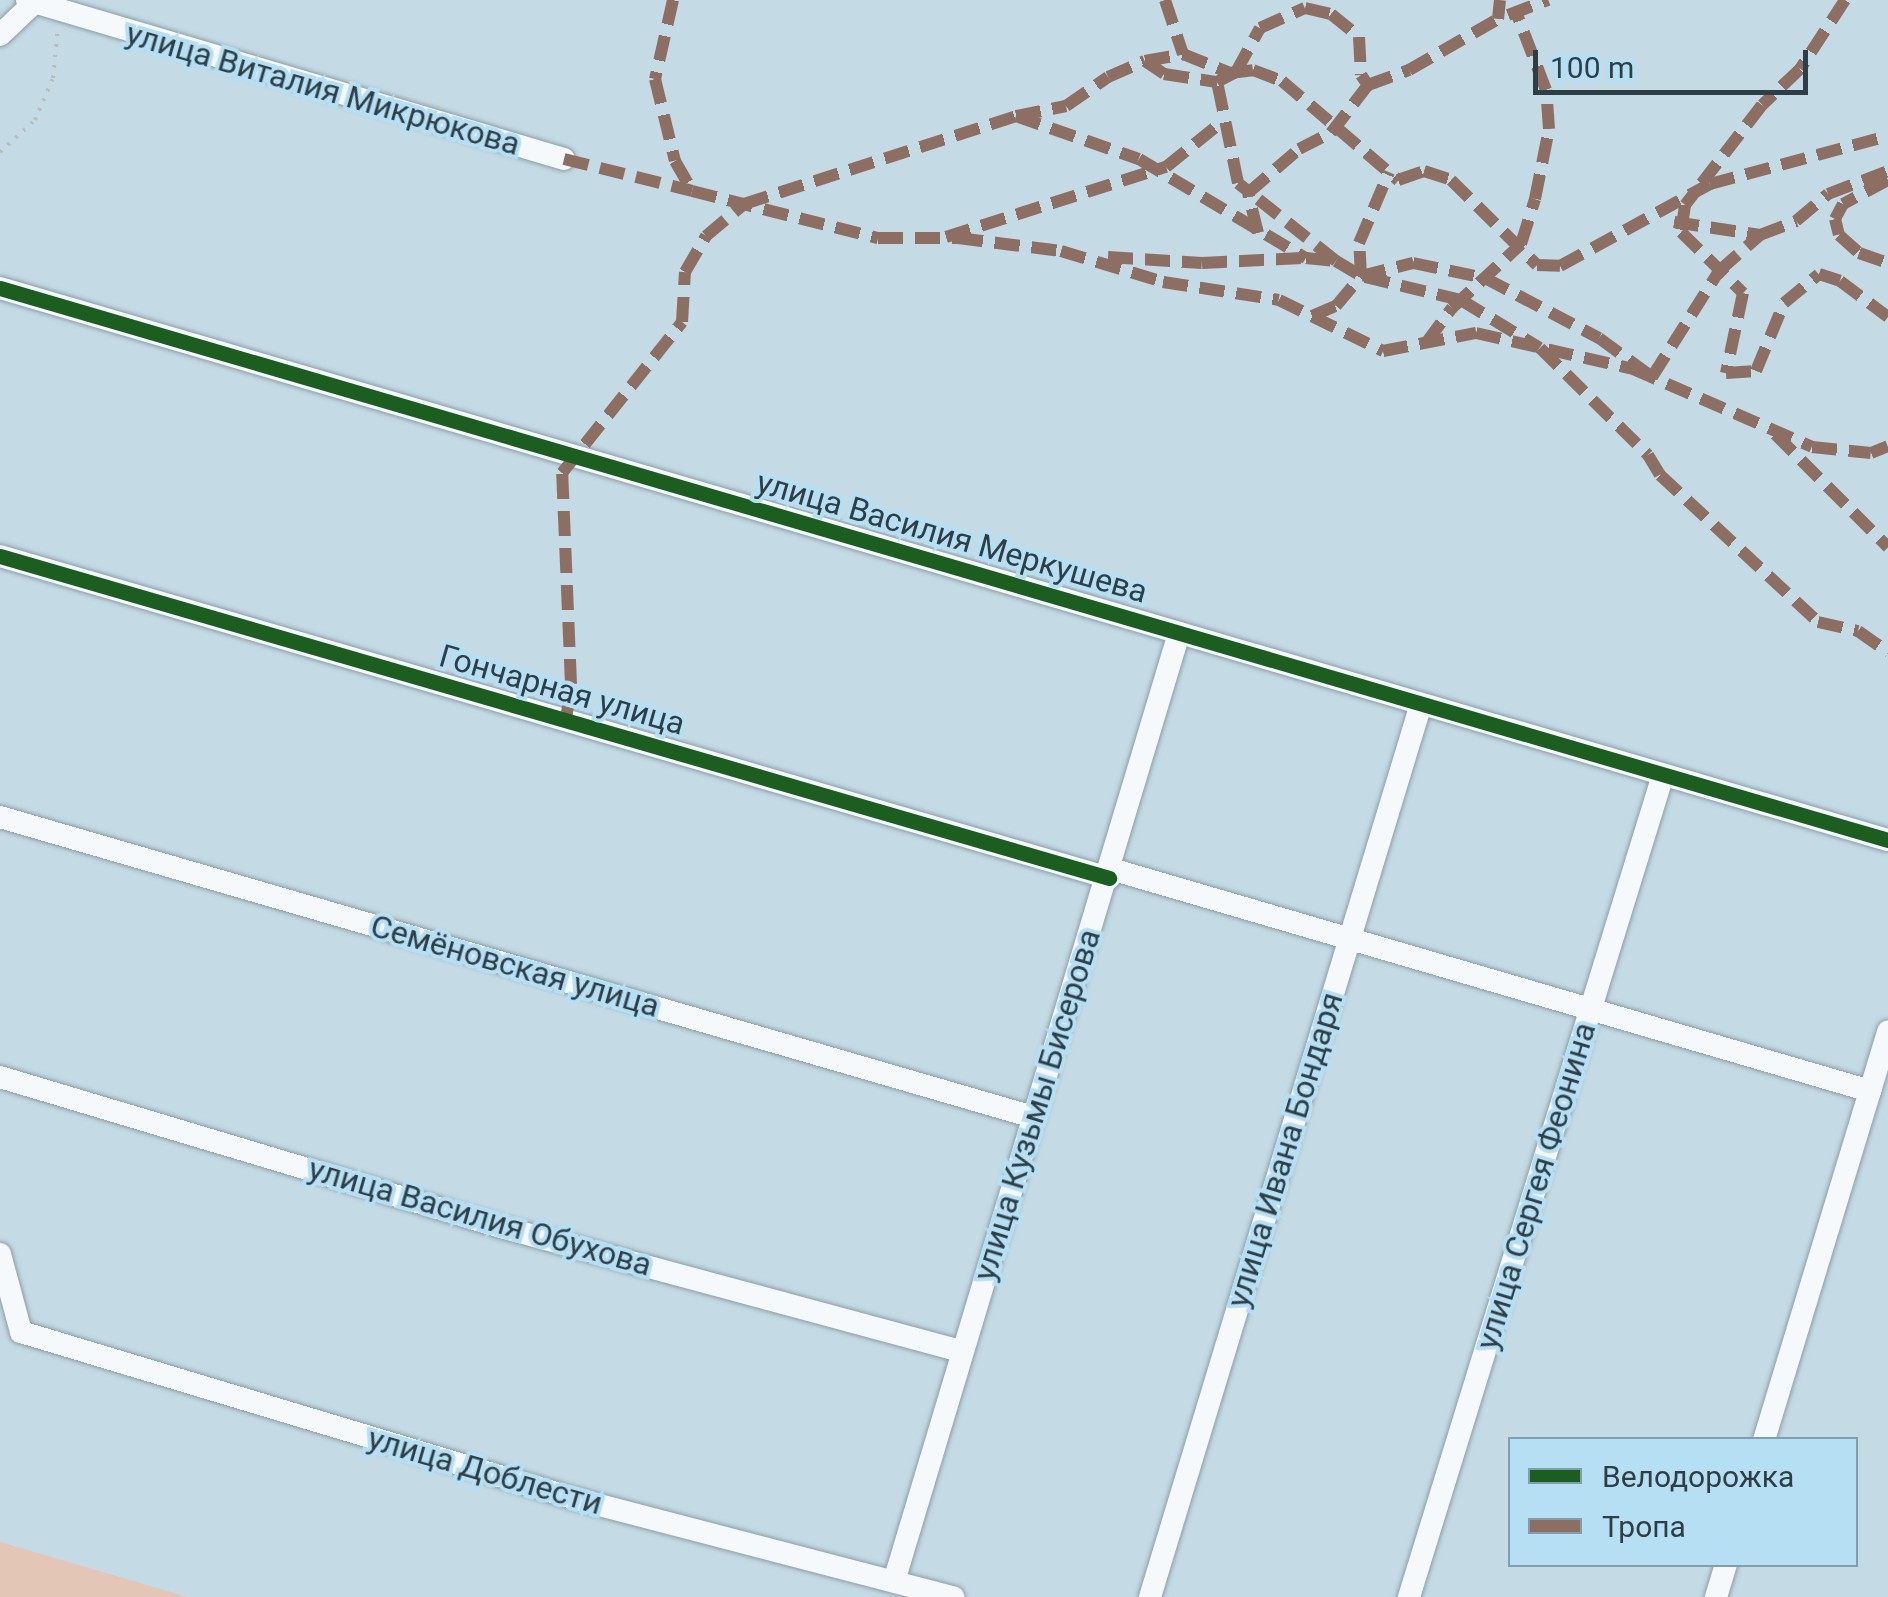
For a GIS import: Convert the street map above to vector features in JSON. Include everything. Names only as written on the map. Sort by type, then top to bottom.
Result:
[{"type":"street","name":"улица Виталия Микрюкова","points":[[32,2],[564,159]]},
{"type":"street","points":[[0,35],[32,2]]},
{"type":"street","name":"улица Василия Меркушева","points":[[0,288],[1888,840]]},
{"type":"street","name":"Гончарная улица","points":[[0,556],[1350,938],[1870,1091]]},
{"type":"street","name":"улица Кузьмы Бисерова","points":[[896,1578],[1030,1116],[1110,873],[1179,632]]},
{"type":"street","name":"улица Ивана Бондаря","points":[[1150,1597],[1421,704]]},
{"type":"street","name":"улица Сергея Феонина","points":[[1409,1597],[1662,775]]},
{"type":"street","name":"Семёновская улица","points":[[0,816],[1030,1116]]},
{"type":"street","points":[[1765,1437],[1888,1031]]},
{"type":"street","name":"улица Василия Обухова","points":[[0,1077],[502,1227],[962,1350]]},
{"type":"street","name":"улица Доблести","points":[[0,1254],[21,1332],[576,1499],[896,1578],[953,1597]]},
{"type":"street","points":[[1716,1597],[1725,1567]]},
{"type":"path","points":[[0,152],[35,120],[53,78],[59,13]]},
{"type":"shaded area","points":[[0,1542],[188,1597],[0,1597]]},
{"type":"marked path","points":[[673,0],[655,79],[675,161],[692,191],[878,238],[958,238],[1061,251],[1163,282],[1279,300],[1383,351],[1476,333],[1633,369],[1812,447],[1871,453],[1888,446]]},
{"type":"marked path","points":[[1165,0],[1183,54]]},
{"type":"marked path","points":[[1258,233],[1248,193],[1299,149],[1331,133],[1368,85],[1409,70],[1498,19],[1500,0]]},
{"type":"marked path","points":[[1508,15],[1548,0]]},
{"type":"marked path","points":[[1845,0],[1800,69],[1762,105],[1685,205],[1681,232],[1743,293],[1726,373],[1756,371],[1784,303],[1819,274],[1840,281],[1888,317]]},
{"type":"marked path","points":[[1336,261],[1238,183],[1217,82],[1236,72],[1260,28],[1305,8],[1331,14],[1359,37],[1361,75],[1368,85]]},
{"type":"marked path","points":[[1426,343],[1452,308],[1521,244],[1535,199],[1549,129],[1546,90],[1516,12]]},
{"type":"marked path","points":[[1016,116],[1066,106],[1108,77],[1145,61],[1183,54],[1230,73],[1253,70],[1282,81],[1398,180],[1424,171],[1451,180],[1537,265],[1560,266],[1710,184],[1888,136]]},
{"type":"marked path","points":[[1145,61],[1164,74],[1217,82]]},
{"type":"marked path","points":[[566,720],[571,684],[562,473],[682,322],[685,272],[706,236],[744,204],[1016,116],[1139,159],[1306,258],[1336,261],[1361,276],[1413,263],[1485,278],[1599,338],[1652,377],[1719,271],[1760,235]]},
{"type":"marked path","points":[[946,237],[1166,167],[1223,121]]},
{"type":"marked path","points":[[564,159],[692,191]]},
{"type":"marked path","points":[[1674,222],[1760,235],[1796,221],[1828,194],[1888,171]]},
{"type":"marked path","points":[[1312,316],[1336,306],[1361,276],[1359,243],[1389,172]]},
{"type":"marked path","points":[[1888,180],[1843,204],[1835,219],[1839,235],[1859,253],[1888,263]]},
{"type":"marked path","points":[[1108,257],[1202,263],[1302,258]]},
{"type":"marked path","points":[[1365,277],[1461,300],[1540,348],[1648,455],[1660,475],[1818,622],[1858,631],[1888,652]]},
{"type":"marked path","points":[[1775,434],[1888,547]]},
{"type":"cycle path","points":[[0,288],[1888,840]]},
{"type":"cycle path","points":[[0,556],[1109,878]]}]
